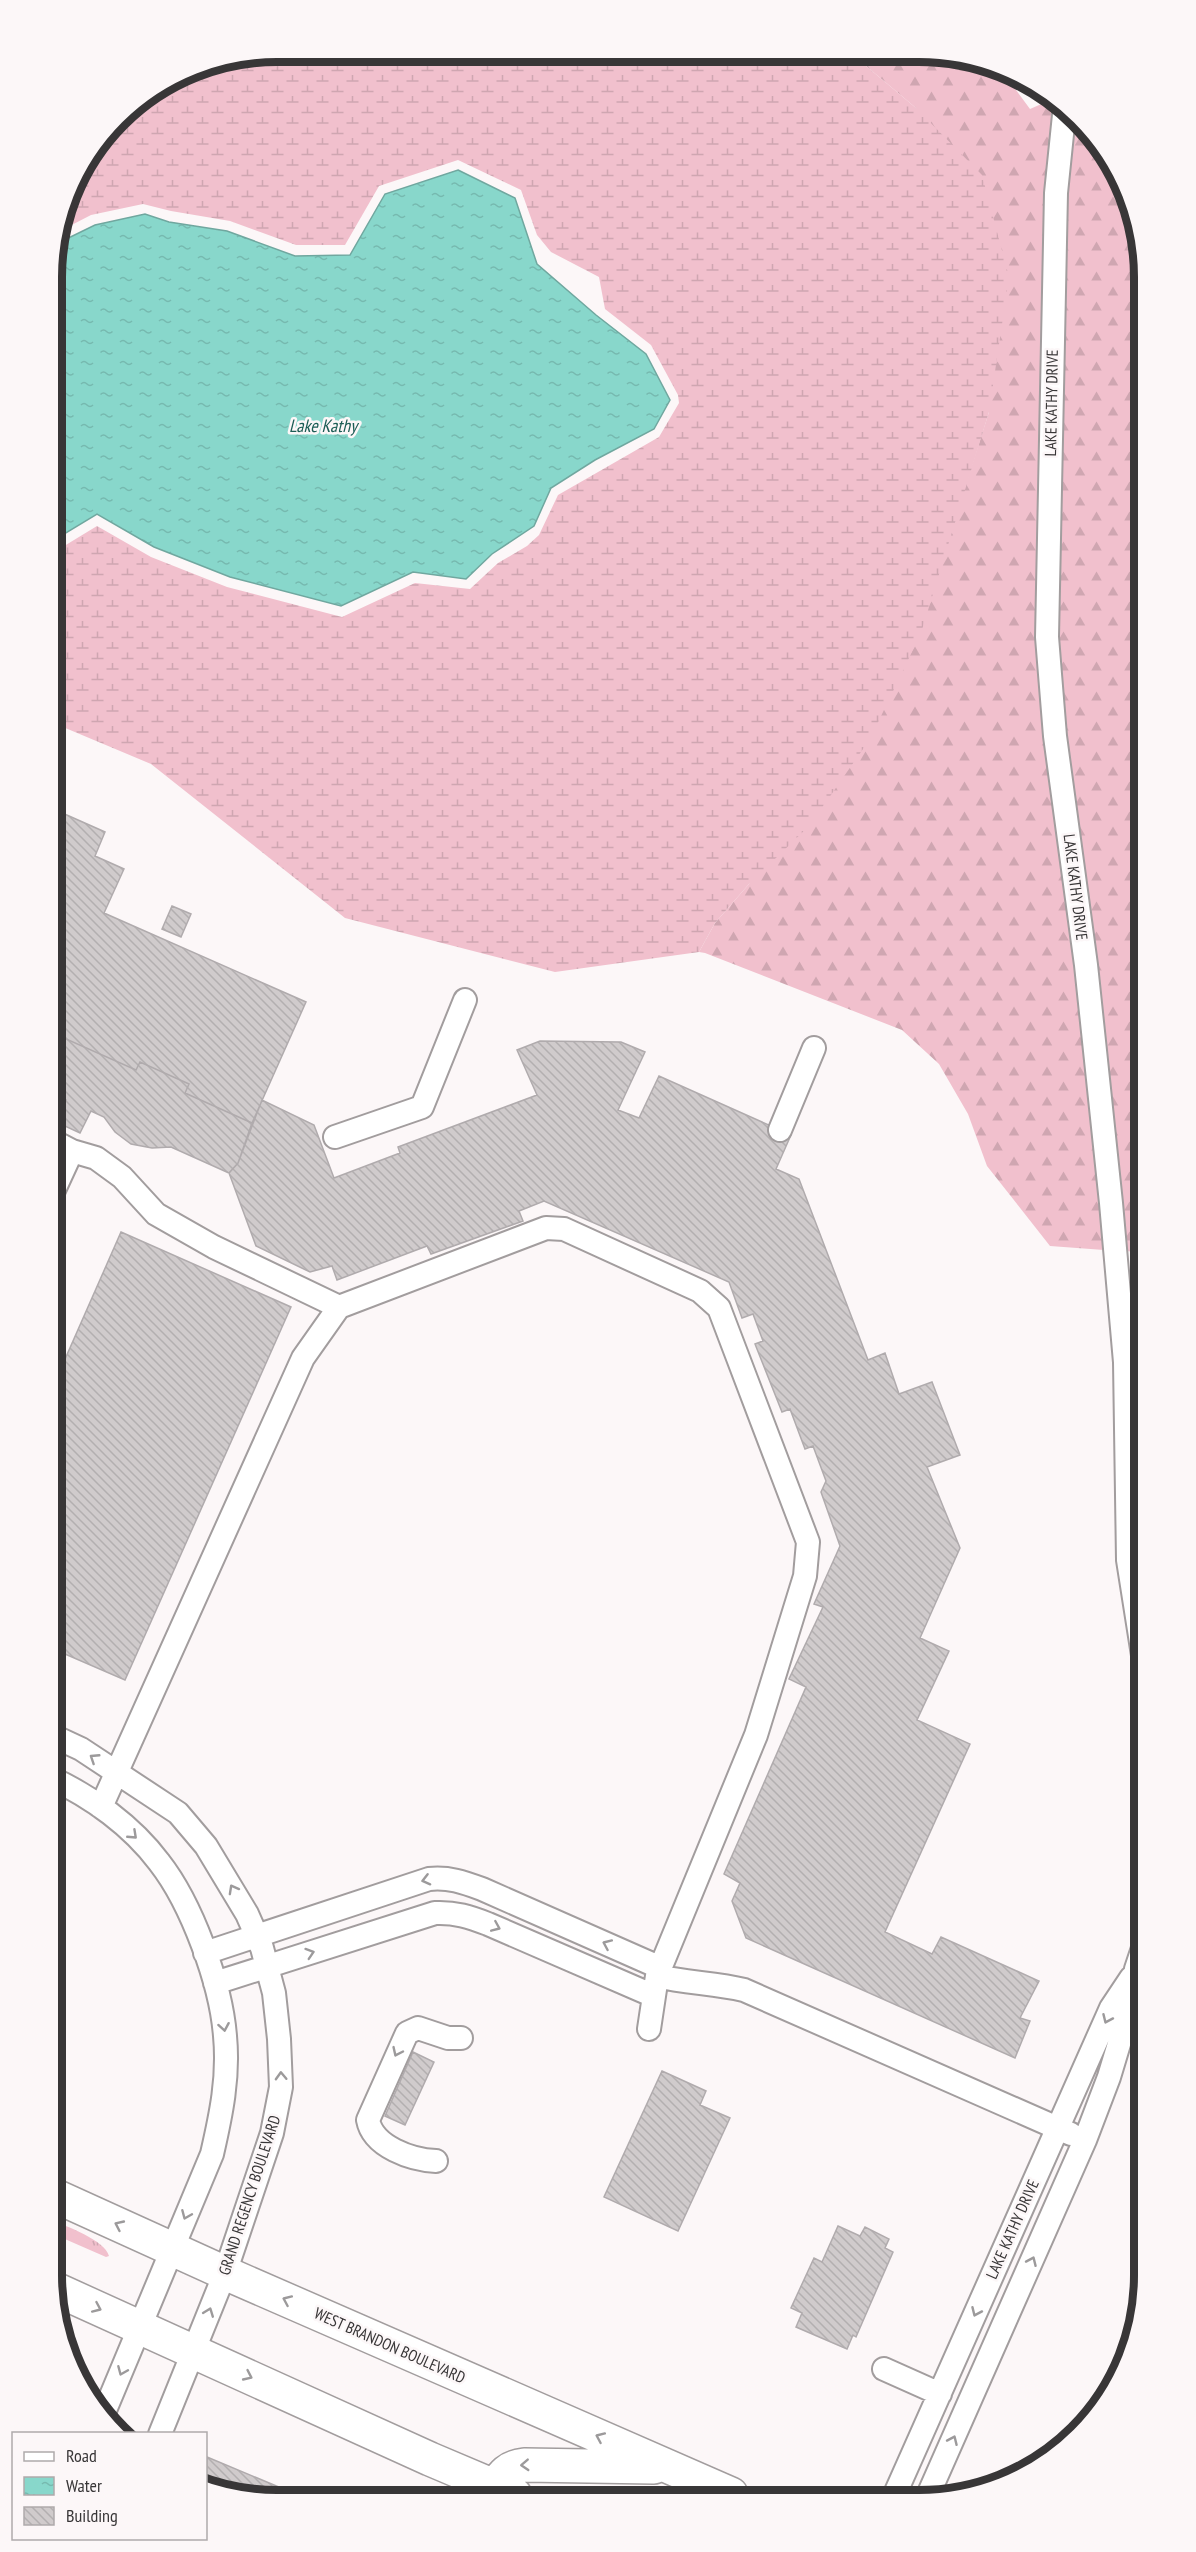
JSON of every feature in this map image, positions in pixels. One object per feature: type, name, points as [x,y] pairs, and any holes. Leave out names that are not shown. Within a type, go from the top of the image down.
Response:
[{"type":"highway","name":"WEST BRANDON BOULEVARD","points":[[62,2199],[722,2490]]},
{"type":"highway","points":[[62,2292],[502,2490]]},
{"type":"highway","points":[[504,2490],[504,2472],[515,2466],[668,2467]]},
{"type":"street","name":"LAKE KATHY DRIVE","points":[[1064,117],[1056,193],[1047,637],[1055,736],[1086,965],[1125,1362],[1128,1560],[1134,1598]]},
{"type":"street","points":[[335,1137],[422,1107],[465,1000]]},
{"type":"street","points":[[780,1130],[814,1048]]},
{"type":"street","points":[[62,1145],[96,1158],[122,1177],[156,1214],[214,1247],[339,1307]]},
{"type":"street","points":[[62,1172],[72,1150]]},
{"type":"street","points":[[101,1807],[303,1358],[339,1307],[546,1228],[564,1229],[700,1291],[719,1308],[807,1539],[809,1552],[805,1576],[756,1735],[657,1980],[649,2029]]},
{"type":"street","name":"GRAND REGENCY BOULEVARD","points":[[62,1740],[81,1749],[178,1813],[206,1846],[247,1914],[274,1993],[281,2087],[272,2133],[225,2272],[160,2432]]},
{"type":"street","points":[[62,1784],[101,1807],[135,1835],[160,1862],[179,1894],[205,1953],[215,1983],[225,2035],[226,2075],[222,2114],[212,2154],[106,2407]]},
{"type":"street","points":[[205,1953],[429,1878],[443,1877],[482,1889],[657,1980]]},
{"type":"street","points":[[215,1983],[435,1913],[461,1913],[657,1980],[727,1985],[744,1990],[1085,2140]]},
{"type":"street","name":"LAKE KATHY DRIVE","points":[[897,2490],[1057,2128],[1112,2008],[1134,1972]]},
{"type":"street","name":"LAKE KATHY DRIVE","points":[[931,2490],[1085,2140],[1109,2077],[1125,2025],[1134,1979]]},
{"type":"street","points":[[436,2161],[420,2160],[380,2141],[369,2128],[368,2120],[407,2033],[418,2028],[448,2038],[461,2038]]},
{"type":"street","points":[[884,2369],[940,2394]]},
{"type":"green space","points":[[262,62],[861,62],[916,108],[982,175],[1009,277],[989,412],[921,633],[870,739],[810,825],[749,884],[715,923],[699,952],[555,972],[345,918],[151,764],[62,727],[62,547],[97,526],[151,557],[227,587],[342,617],[415,583],[470,589],[498,563],[527,546],[539,535],[558,495],[659,437],[679,403],[678,395],[651,345],[605,309],[599,277],[551,252],[537,235],[521,190],[458,160],[379,186],[345,245],[296,245],[230,221],[143,204],[91,215],[68,227],[78,194],[90,169],[124,124],[169,90],[194,78],[221,69]]},
{"type":"green space","points":[[861,62],[934,62],[975,69],[1010,82],[1030,109],[1045,102],[1054,109],[1045,192],[1036,638],[1044,737],[1075,966],[1104,1250],[1050,1246],[987,1166],[968,1114],[939,1064],[902,1030],[699,952],[715,923],[749,884],[959,506],[989,412],[916,108]]},
{"type":"green space","points":[[1073,125],[1106,169],[1118,194],[1127,221],[1134,262],[1134,1252],[1126,1251],[1096,951],[1066,734],[1057,637],[1067,193]]},
{"type":"green space","points":[[62,2225],[100,2244],[109,2256],[106,2257],[62,2238]]},
{"type":"water","name":"Lake Kathy","points":[[458,170],[515,198],[537,264],[646,354],[670,400],[654,429],[595,460],[551,488],[534,526],[492,554],[466,579],[413,572],[341,606],[230,577],[154,547],[97,514],[62,535],[62,262],[65,240],[95,225],[145,214],[169,222],[227,231],[295,256],[350,255],[385,194]]},
{"type":"building","points":[[62,813],[105,832],[95,856],[124,869],[104,913],[306,1002],[252,1123],[185,1093],[189,1084],[140,1062],[136,1070],[64,1038],[63,1042]]},
{"type":"building","points":[[172,906],[191,914],[181,937],[162,929]]},
{"type":"building","points":[[64,1038],[136,1070],[140,1062],[189,1084],[185,1093],[252,1123],[238,1163],[229,1173],[171,1147],[152,1148],[131,1144],[115,1132],[104,1117],[91,1111],[80,1133],[62,1125],[62,1109],[66,1100],[62,1098],[62,1042]]},
{"type":"building","points":[[540,1041],[621,1042],[645,1052],[618,1110],[639,1118],[659,1076],[791,1135],[776,1169],[799,1179],[868,1360],[885,1353],[899,1394],[932,1382],[960,1455],[927,1467],[960,1548],[920,1638],[949,1651],[917,1720],[970,1744],[885,1932],[932,1954],[941,1937],[1039,1981],[1020,2018],[1030,2021],[1015,2058],[746,1938],[732,1901],[740,1883],[724,1874],[806,1687],[789,1679],[823,1607],[814,1604],[840,1546],[821,1492],[826,1481],[813,1446],[805,1449],[790,1409],[782,1412],[755,1344],[763,1341],[753,1314],[742,1318],[729,1282],[544,1201],[519,1211],[523,1221],[431,1254],[427,1246],[337,1280],[332,1266],[310,1272],[256,1246],[229,1173],[238,1163],[262,1100],[314,1125],[334,1178],[400,1153],[398,1147],[537,1095],[517,1050]]},
{"type":"building","points":[[121,1232],[291,1307],[125,1680],[62,1653],[62,1366]]},
{"type":"building","points":[[413,2052],[434,2062],[405,2125],[385,2116]]},
{"type":"building","points":[[662,2071],[706,2091],[700,2105],[730,2118],[678,2231],[604,2197]]},
{"type":"building","points":[[838,2226],[860,2236],[865,2227],[889,2239],[885,2248],[893,2252],[856,2337],[853,2335],[847,2349],[796,2327],[802,2313],[791,2308],[814,2258],[822,2262]]},
{"type":"building","points":[[207,2457],[286,2490],[248,2489],[207,2479]]}]
